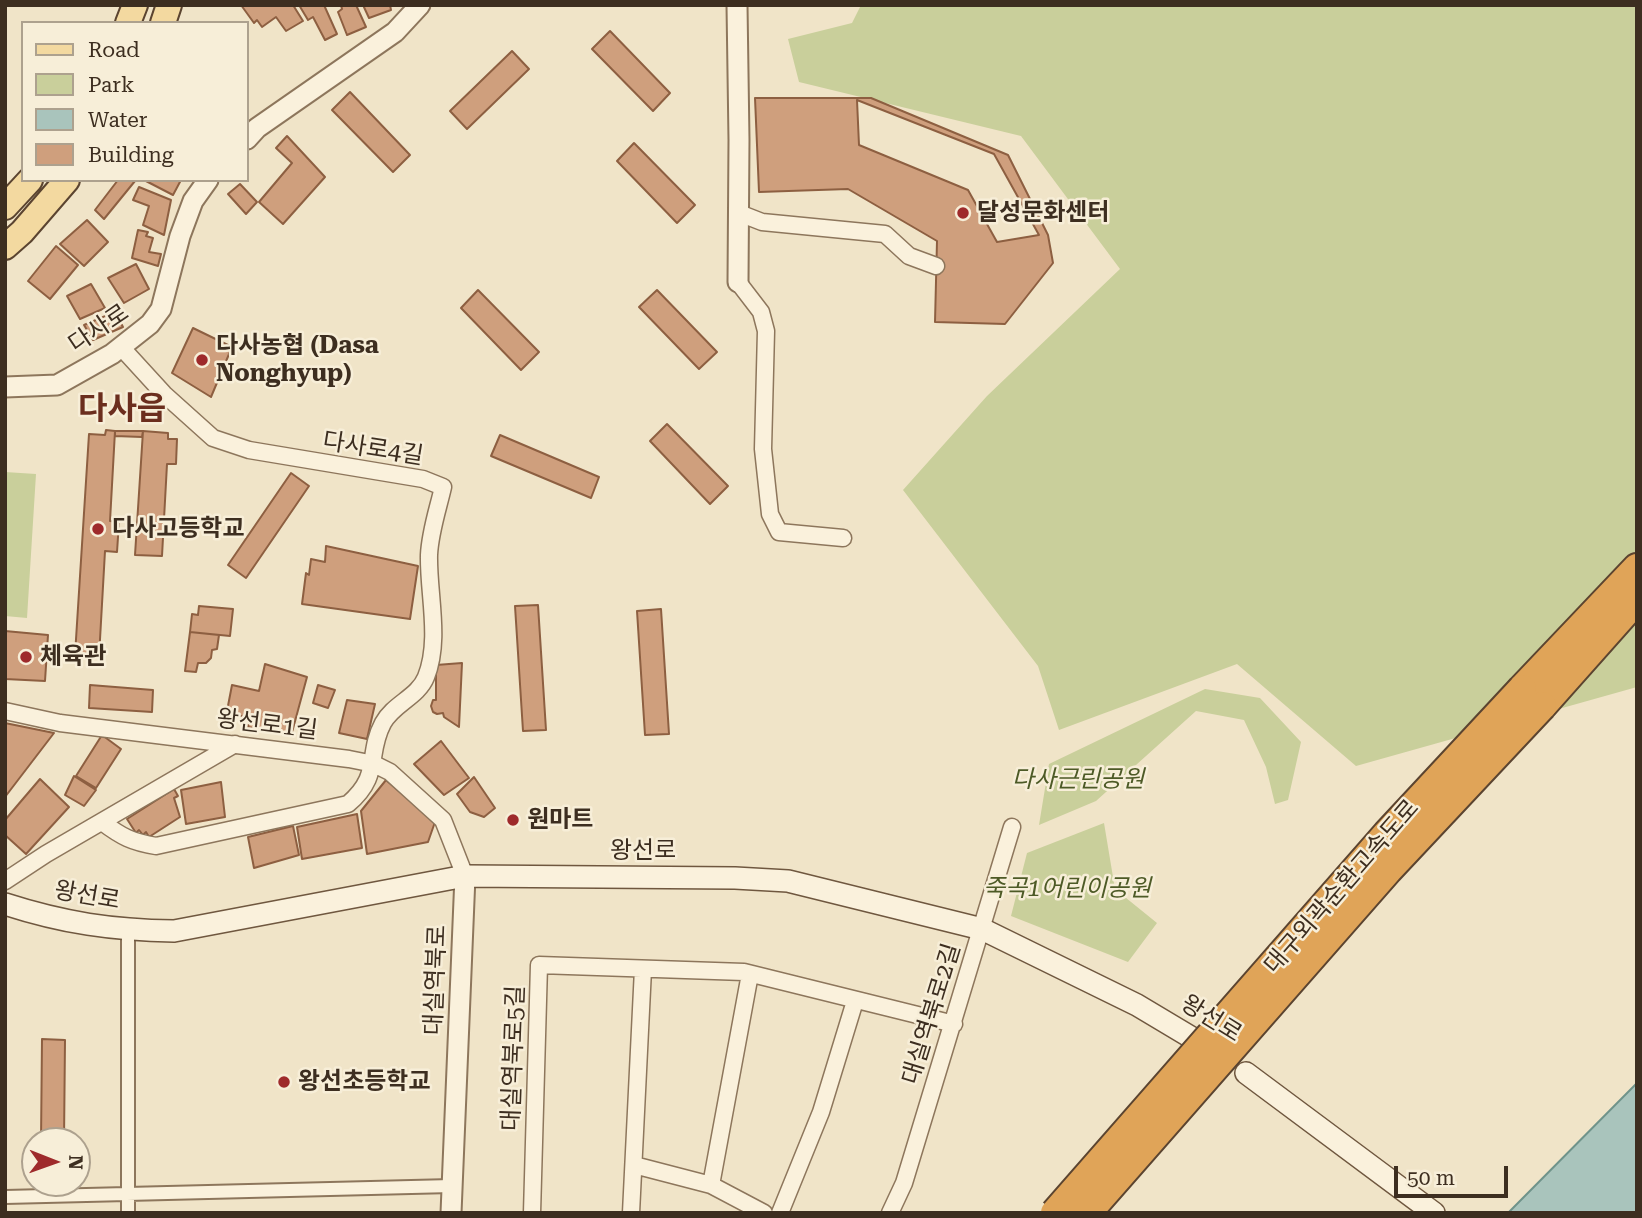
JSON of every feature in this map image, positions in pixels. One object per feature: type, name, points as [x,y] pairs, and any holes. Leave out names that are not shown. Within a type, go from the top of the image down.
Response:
[{"type":"highway","name":"대구외곽순환고속도로","points":[[1087,1213],[1388,870],[1637,568]]},
{"type":"highway","name":"대구외곽순환고속도로","points":[[1055,1213],[1387,834],[1637,599]]},
{"type":"main road","points":[[5,206],[28,182]]},
{"type":"main road","points":[[5,247],[22,232],[64,182]]},
{"type":"main road","name":"왕선로","points":[[5,904],[89,926],[174,931],[466,876],[735,878],[788,881],[982,929],[1138,1005],[1214,1051]]},
{"type":"main road","points":[[1246,1073],[1434,1213]]},
{"type":"street","points":[[248,138],[257,128],[394,32],[420,5]]},
{"type":"street","points":[[737,5],[738,282],[761,312],[766,331],[763,449],[770,514],[779,532],[843,538]]},
{"type":"street","name":"다사로","points":[[5,387],[57,385],[121,347],[149,324],[161,309],[180,236],[193,201],[207,182]]},
{"type":"street","points":[[739,213],[762,222],[885,233],[909,256],[936,266]]},
{"type":"street","name":"다사로4길","points":[[121,347],[164,394],[213,438],[249,450],[423,479],[443,487],[429,555],[433,610],[430,663],[425,680],[383,723],[374,764]]},
{"type":"street","name":"왕선로1길","points":[[5,711],[60,723],[374,764],[390,772],[443,820],[466,876]]},
{"type":"street","points":[[5,881],[235,744]]},
{"type":"street","points":[[102,822],[134,842],[156,846],[175,843],[348,804],[367,783],[374,764]]},
{"type":"street","name":"대실역북로2길","points":[[890,1213],[904,1183],[1012,827]]},
{"type":"street","name":"대실역북로","points":[[451,1213],[466,876]]},
{"type":"street","points":[[128,930],[128,1213]]},
{"type":"street","name":"대실역북로5길","points":[[532,1213],[539,965],[750,974],[954,1024]]},
{"type":"street","points":[[631,1213],[643,969]]},
{"type":"street","points":[[711,1185],[750,974]]},
{"type":"street","points":[[780,1213],[821,1112],[855,1001]]},
{"type":"street","name":"왕선로","points":[[1214,1051],[1246,1073]]},
{"type":"street","points":[[634,1165],[711,1185],[764,1213]]},
{"type":"street","points":[[5,1197],[452,1186]]},
{"type":"green space","points":[[861,5],[1637,5],[1637,687],[1356,766],[1237,664],[1059,730],[1038,666],[903,490],[987,396],[1120,269],[1021,136],[799,82],[788,39],[852,23]]},
{"type":"green space","points":[[5,472],[36,474],[27,618],[5,616]]},
{"type":"green space","name":"다사근린공원","points":[[1205,689],[1260,698],[1301,742],[1288,800],[1275,804],[1266,767],[1244,720],[1196,711],[1096,801],[1039,825],[1049,764]]},
{"type":"green space","name":"죽곡1어린이공원","points":[[1104,823],[1115,889],[1157,923],[1128,962],[1011,916],[1027,853]]},
{"type":"water","points":[[1637,1083],[1637,1213],[1508,1213]]},
{"type":"building","points":[[241,5],[293,5],[303,21],[286,31],[276,17],[262,27],[257,20],[254,23]]},
{"type":"building","points":[[299,5],[324,5],[337,34],[325,40],[313,17],[308,20]]},
{"type":"building","points":[[341,5],[356,5],[366,27],[347,35],[338,12],[342,9]]},
{"type":"building","points":[[363,5],[390,5],[391,10],[369,18]]},
{"type":"building","points":[[610,31],[670,93],[653,111],[592,49]]},
{"type":"building","points":[[512,51],[529,69],[467,129],[450,111]]},
{"type":"building","points":[[350,92],[410,155],[393,172],[332,110]]},
{"type":"building","name":"달성문화센터","points":[[755,98],[871,98],[1008,155],[1048,235],[1053,263],[1005,324],[935,322],[937,241],[848,189],[759,192]]},
{"type":"building","points":[[857,100],[994,154],[1039,235],[997,242],[968,190],[859,145]]},
{"type":"building","points":[[287,136],[325,177],[283,224],[259,202],[292,163],[276,148]]},
{"type":"building","points":[[634,143],[695,205],[677,223],[617,161]]},
{"type":"building","points":[[116,182],[134,182],[104,219],[95,210]]},
{"type":"building","points":[[148,182],[180,182],[173,195]]},
{"type":"building","points":[[240,184],[257,202],[246,214],[228,194]]},
{"type":"building","points":[[139,187],[171,200],[164,235],[143,225],[149,206],[133,200]]},
{"type":"building","points":[[87,220],[108,242],[84,266],[60,244]]},
{"type":"building","points":[[138,230],[148,232],[146,236],[153,238],[149,252],[161,254],[158,266],[132,258]]},
{"type":"building","points":[[56,246],[78,265],[50,299],[28,281]]},
{"type":"building","points":[[136,264],[149,289],[124,303],[108,278]]},
{"type":"building","points":[[91,284],[105,308],[80,319],[67,296]]},
{"type":"building","points":[[478,290],[539,352],[521,370],[461,308]]},
{"type":"building","points":[[657,290],[717,352],[699,369],[639,307]]},
{"type":"building","points":[[115,312],[123,327],[93,340],[84,325]]},
{"type":"building","name":"다사농협 (Dasa Nonghyup)","points":[[193,328],[232,347],[211,397],[172,373]]},
{"type":"building","points":[[667,424],[728,486],[710,504],[650,441]]},
{"type":"building","points":[[106,430],[115,431],[110,521],[119,522],[117,552],[105,551],[99,657],[75,655],[89,434],[105,435]]},
{"type":"building","points":[[115,431],[143,431],[142,437],[115,436]]},
{"type":"building","points":[[143,431],[168,433],[168,439],[177,439],[176,464],[167,464],[162,556],[135,555]]},
{"type":"building","points":[[500,435],[599,477],[591,498],[491,456]]},
{"type":"building","points":[[291,473],[309,486],[246,578],[228,565]]},
{"type":"building","points":[[326,546],[418,566],[410,619],[302,604],[306,573],[309,575],[311,559],[325,562]]},
{"type":"building","points":[[538,605],[546,730],[523,731],[515,606]]},
{"type":"building","points":[[199,606],[233,609],[230,636],[190,632],[192,614],[198,615]]},
{"type":"building","points":[[661,609],[669,734],[645,735],[637,611]]},
{"type":"building","name":"체육관","points":[[5,631],[48,635],[45,681],[5,679]]},
{"type":"building","points":[[190,632],[219,635],[217,649],[212,650],[211,658],[206,663],[198,663],[196,672],[185,671]]},
{"type":"building","points":[[462,663],[459,727],[444,717],[443,713],[433,712],[431,706],[433,700],[436,700],[436,665]]},
{"type":"building","points":[[265,664],[307,677],[291,736],[248,727],[249,719],[227,711],[232,685],[259,691]]},
{"type":"building","points":[[90,685],[153,690],[152,712],[89,708]]},
{"type":"building","points":[[318,685],[335,690],[328,708],[313,703]]},
{"type":"building","points":[[347,700],[375,704],[367,739],[339,733]]},
{"type":"building","points":[[5,723],[54,733],[5,797]]},
{"type":"building","points":[[102,735],[121,749],[96,788],[76,776]]},
{"type":"building","points":[[441,741],[469,778],[444,795],[414,764]]},
{"type":"building","points":[[74,776],[96,790],[84,806],[65,795]]},
{"type":"building","points":[[474,777],[495,808],[484,817],[470,812],[457,794]]},
{"type":"building","points":[[40,779],[69,807],[26,854],[5,835],[5,820]]},
{"type":"building","points":[[386,780],[435,822],[428,842],[367,854],[361,811]]},
{"type":"building","points":[[221,782],[225,817],[186,824],[181,790]]},
{"type":"building","points":[[174,789],[178,796],[174,798],[180,817],[149,837],[146,832],[143,835],[139,830],[136,833],[127,819]]},
{"type":"building","points":[[357,814],[362,848],[302,859],[297,827]]},
{"type":"building","points":[[293,826],[299,855],[254,868],[248,837]]},
{"type":"building","points":[[42,1039],[65,1040],[64,1127],[41,1127]]},
{"type":"place","name":"달성문화센터","points":[[963,213]]},
{"type":"place","name":"다사농협 (Dasa Nonghyup)","points":[[202,360]]},
{"type":"place","name":"다사고등학교","points":[[98,529]]},
{"type":"place","name":"체육관","points":[[26,657]]},
{"type":"place","name":"원마트","points":[[513,820]]},
{"type":"place","name":"왕선초등학교","points":[[284,1082]]},
{"type":"district","name":"다사읍","points":[[122,410]]}]
